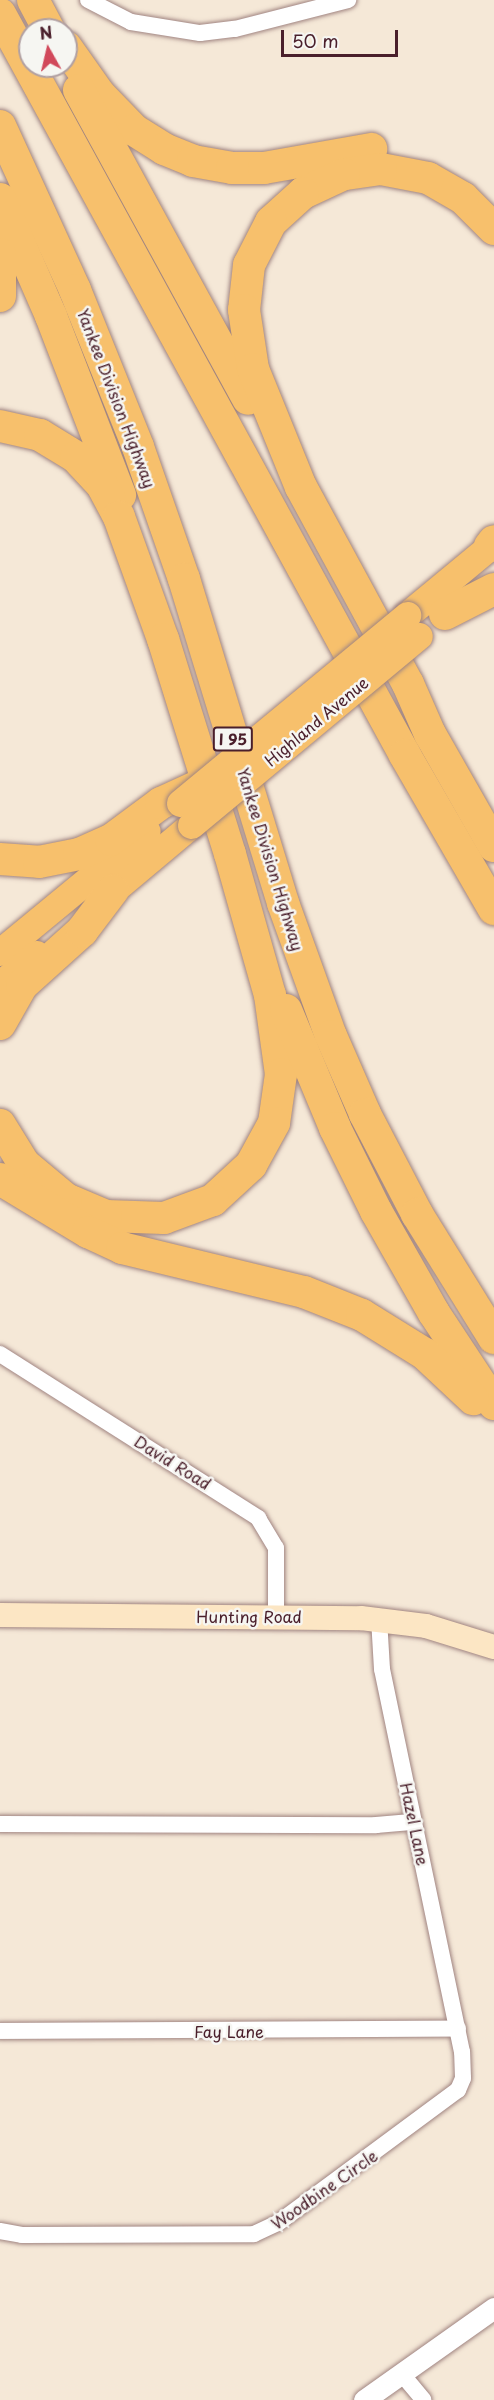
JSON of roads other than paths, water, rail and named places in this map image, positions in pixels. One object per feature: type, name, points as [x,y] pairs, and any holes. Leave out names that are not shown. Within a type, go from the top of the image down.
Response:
[{"type":"highway","points":[[0,14],[405,755],[494,909]]},
{"type":"highway","points":[[78,64],[93,86],[126,123],[156,145],[185,158],[243,169],[364,150],[401,151],[458,172],[494,203]]},
{"type":"highway","points":[[73,78],[273,444],[301,487],[408,684],[494,819]]},
{"type":"highway","name":"Yankee Division Highway","points":[[0,126],[75,290],[138,447],[184,579],[283,903],[334,1045],[417,1214],[494,1338]]},
{"type":"highway","points":[[301,487],[265,404],[246,343],[247,273],[267,229],[284,208],[311,188],[344,174],[381,169],[419,175],[446,187],[494,229]]},
{"type":"highway","points":[[0,199],[108,462],[156,602],[163,639]]},
{"type":"highway","points":[[0,254],[0,296]]},
{"type":"highway","points":[[0,426],[27,430],[59,445],[102,485],[119,517],[163,639],[230,854],[270,995],[281,1074],[274,1123],[244,1174],[213,1200],[176,1215],[141,1220],[106,1216],[76,1205],[40,1180],[17,1156],[0,1125]]},
{"type":"highway","points":[[445,614],[494,589]]},
{"type":"highway","points":[[408,684],[430,734],[494,846]]},
{"type":"highway","points":[[0,859],[39,862],[79,854],[188,802]]},
{"type":"highway","points":[[230,854],[302,1050],[347,1155],[425,1298],[494,1404]]},
{"type":"highway","points":[[0,1023],[22,985],[82,931],[113,890]]},
{"type":"highway","points":[[0,1179],[94,1235],[122,1248],[304,1292],[362,1315],[437,1364],[494,1424]]},
{"type":"main road","name":"Highland Avenue","points":[[0,984],[113,890],[188,802],[413,626],[445,614],[493,551]]},
{"type":"main road","name":"Highland Avenue","points":[[0,952],[413,626],[493,551]]},
{"type":"main road","name":"Hunting Road","points":[[0,1615],[276,1616],[379,1619],[442,1630],[494,1647]]},
{"type":"street","points":[[88,0],[131,22],[200,33],[242,27],[348,0]]},
{"type":"street","name":"David Road","points":[[0,1354],[258,1518],[276,1548],[276,1616]]},
{"type":"street","name":"Hazel Lane","points":[[379,1619],[382,1669],[458,2029]]},
{"type":"street","points":[[0,1824],[376,1825],[414,1822]]},
{"type":"street","name":"Fay Lane","points":[[0,2031],[458,2029]]},
{"type":"street","name":"Woodbine Circle","points":[[0,2231],[22,2235],[236,2237],[262,2231],[453,2095],[464,2071],[458,2029]]},
{"type":"street","points":[[364,2400],[494,2308]]},
{"type":"street","points":[[401,2373],[424,2400]]}]
